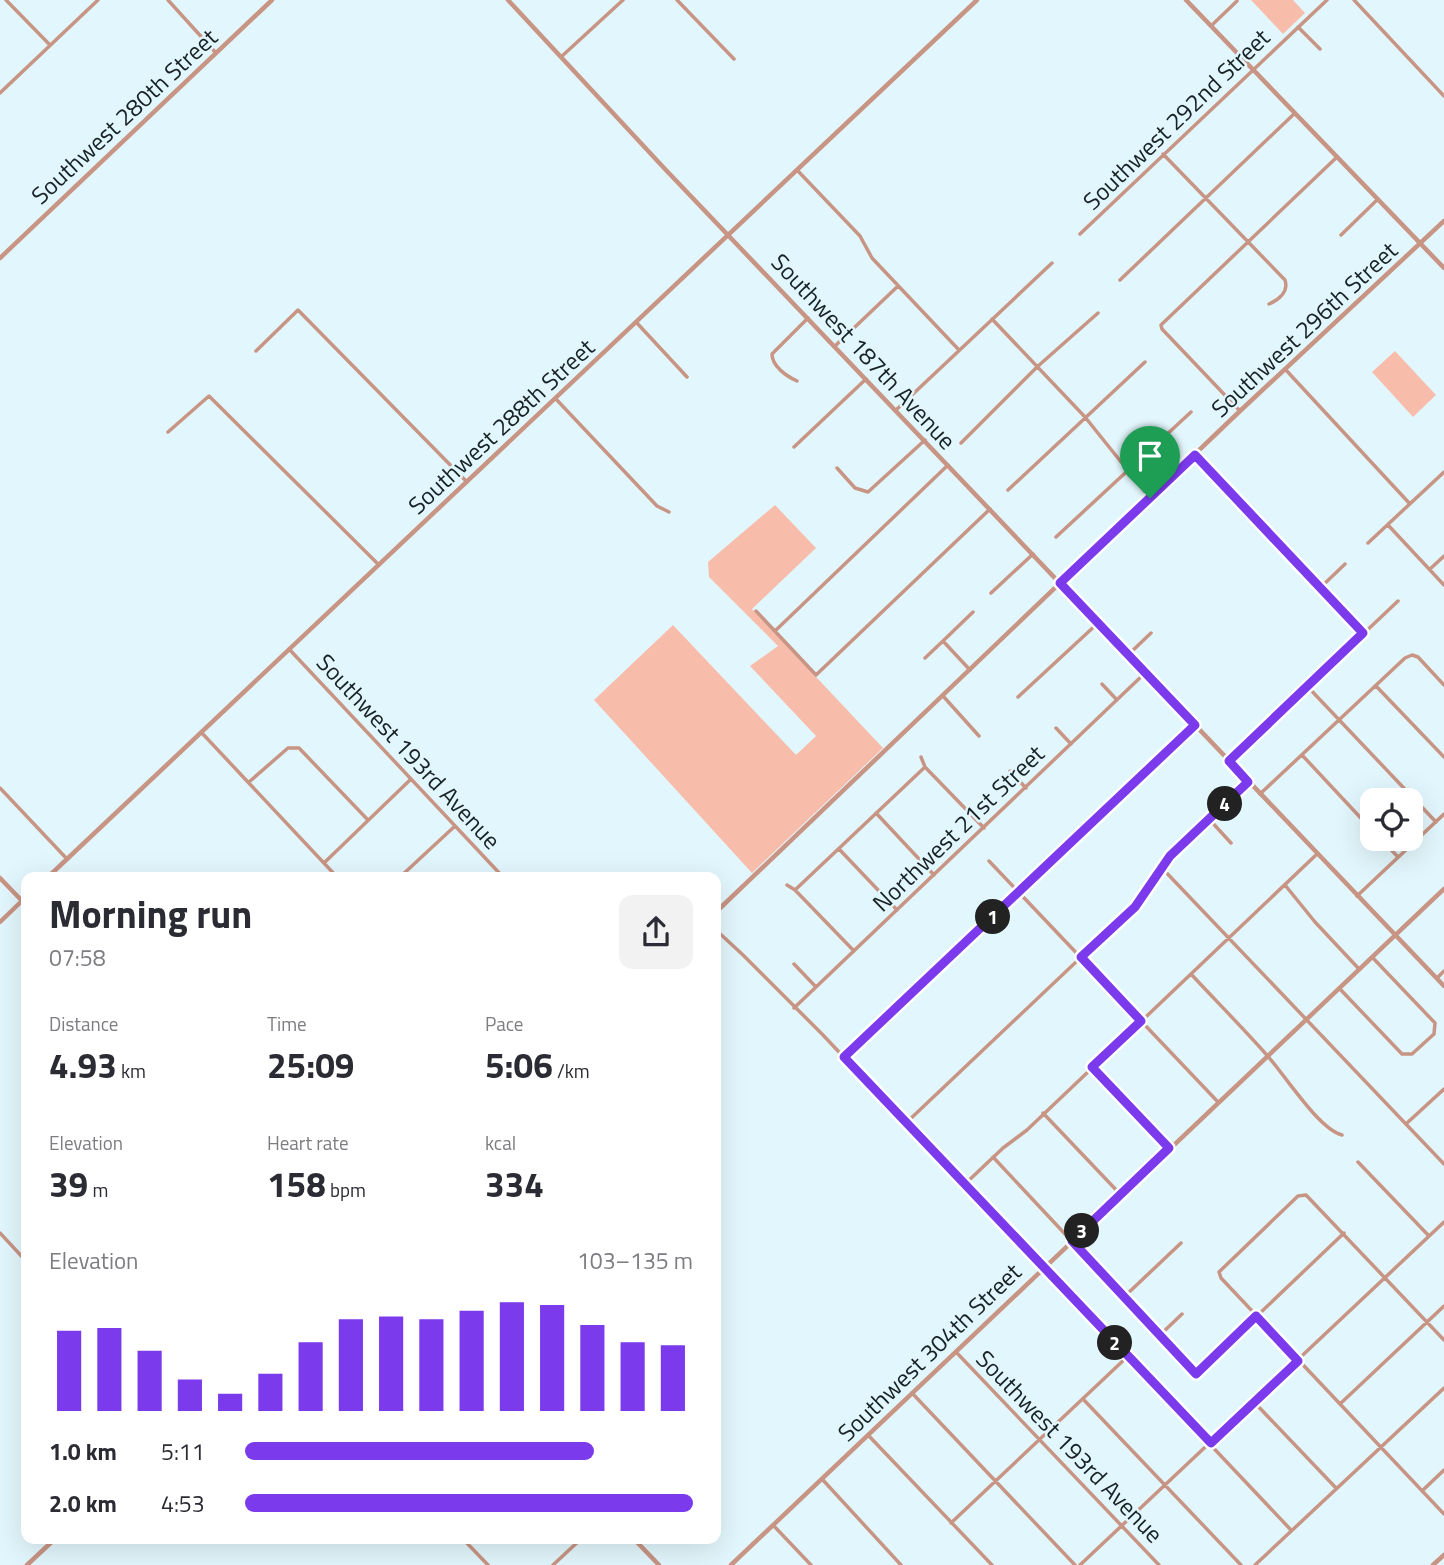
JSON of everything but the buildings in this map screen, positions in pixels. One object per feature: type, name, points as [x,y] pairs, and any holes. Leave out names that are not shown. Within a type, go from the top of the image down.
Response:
[{"type":"street","points":[[6,0],[50,45]]},
{"type":"street","points":[[0,93],[98,0]]},
{"type":"street","points":[[168,0],[216,53]]},
{"type":"street","name":"Southwest 280th Street","points":[[0,258],[272,0]]},
{"type":"street","name":"Southwest 187th Avenue","points":[[508,0],[1444,986]]},
{"type":"street","points":[[561,57],[623,0]]},
{"type":"street","points":[[677,0],[734,59]]},
{"type":"street","name":"Southwest 288th Street","points":[[53,872],[977,0]]},
{"type":"street","points":[[1186,0],[1444,268]]},
{"type":"street","name":"Southwest 292nd Street","points":[[1080,234],[1327,0]]},
{"type":"street","points":[[1354,0],[1444,96]]},
{"type":"street","points":[[1211,26],[1237,1]]},
{"type":"street","points":[[1298,27],[1320,49]]},
{"type":"street","points":[[1120,280],[1295,113]]},
{"type":"street","points":[[1163,154],[1287,285],[1285,292],[1269,304]]},
{"type":"street","points":[[1240,411],[1161,325],[1337,157]]},
{"type":"street","points":[[797,170],[852,227],[872,258],[960,350]]},
{"type":"street","points":[[1341,235],[1378,199]]},
{"type":"street","name":"Southwest 296th Street","points":[[721,907],[1240,411],[1444,221]]},
{"type":"street","points":[[896,410],[1052,263]]},
{"type":"street","points":[[835,346],[898,286]]},
{"type":"street","points":[[256,351],[298,310],[467,482]]},
{"type":"street","points":[[961,443],[1037,367],[1098,313]]},
{"type":"street","points":[[797,381],[787,376],[773,362],[772,354],[808,318]]},
{"type":"street","points":[[992,319],[1085,417],[1150,498]]},
{"type":"street","points":[[636,322],[687,377]]},
{"type":"street","points":[[1008,490],[1145,362]]},
{"type":"street","points":[[1286,369],[1410,504]]},
{"type":"street","points":[[794,447],[866,379]]},
{"type":"street","points":[[168,432],[209,396],[379,565]]},
{"type":"street","points":[[555,398],[657,506],[669,512]]},
{"type":"street","points":[[1056,537],[1191,412]]},
{"type":"street","points":[[837,468],[858,490],[872,490],[925,440]]},
{"type":"street","points":[[1195,455],[1363,633]]},
{"type":"street","points":[[775,631],[948,466]]},
{"type":"street","points":[[1368,543],[1444,472]]},
{"type":"street","points":[[756,611],[816,675],[990,509]]},
{"type":"street","points":[[1388,525],[1444,585]]},
{"type":"street","points":[[991,593],[1033,554]]},
{"type":"street","points":[[1430,570],[1444,556]]},
{"type":"street","points":[[1320,588],[1345,564]]},
{"type":"street","points":[[1229,761],[1398,601]]},
{"type":"street","points":[[925,658],[973,612]]},
{"type":"street","points":[[1018,697],[1098,623]]},
{"type":"street","points":[[1128,655],[1151,633]]},
{"type":"street","points":[[943,641],[970,670]]},
{"type":"street","name":"Southwest 193rd Avenue","points":[[289,649],[498,872]]},
{"type":"street","points":[[1259,794],[1405,658],[1412,655],[1418,657],[1444,685]]},
{"type":"street","name":"Northwest 21st Street","points":[[794,1008],[1145,673]]},
{"type":"street","points":[[1102,684],[1117,700]]},
{"type":"street","points":[[1307,686],[1436,822]]},
{"type":"street","points":[[1376,686],[1444,757]]},
{"type":"street","points":[[943,696],[979,736]]},
{"type":"street","points":[[844,1057],[1195,725]]},
{"type":"street","points":[[1056,728],[1071,744]]},
{"type":"street","points":[[201,732],[332,872]]},
{"type":"street","points":[[249,782],[288,748],[299,748],[368,820]]},
{"type":"street","points":[[1302,755],[1360,817]]},
{"type":"street","points":[[921,757],[925,767],[984,828]]},
{"type":"street","points":[[795,890],[925,767]]},
{"type":"street","points":[[1010,771],[1026,788]]},
{"type":"street","points":[[324,863],[411,779]]},
{"type":"street","points":[[906,1123],[1135,907],[1170,856],[1248,782]]},
{"type":"street","points":[[0,788],[67,859]]},
{"type":"street","points":[[876,813],[934,875]]},
{"type":"street","points":[[1357,896],[1444,814]]},
{"type":"street","points":[[1209,819],[1231,843]]},
{"type":"street","points":[[405,872],[455,826]]},
{"type":"street","points":[[839,849],[897,910]]},
{"type":"street","points":[[1392,851],[1398,857]]},
{"type":"street","points":[[965,1184],[1043,1114],[1317,854]]},
{"type":"street","points":[[989,861],[1218,1102]]},
{"type":"street","points":[[1161,867],[1444,1164]]},
{"type":"street","points":[[0,878],[21,897]]},
{"type":"street","points":[[786,885],[795,890],[854,951]]},
{"type":"street","points":[[1285,886],[1359,969]]},
{"type":"street","name":"Southwest 304th Street","points":[[731,1565],[1444,890]]},
{"type":"street","points":[[0,922],[21,904]]},
{"type":"street","points":[[721,934],[844,1057],[1292,1531]]},
{"type":"street","points":[[1339,988],[1402,1054],[1408,1056],[1434,1034],[1434,1023],[1372,957]]},
{"type":"street","points":[[794,964],[816,987]]},
{"type":"street","points":[[1437,978],[1444,971]]},
{"type":"street","points":[[1191,974],[1267,1055],[1284,1080],[1329,1128],[1342,1135]]},
{"type":"street","points":[[1092,1067],[1169,1148]]},
{"type":"street","points":[[1406,1124],[1444,1089]]},
{"type":"street","points":[[1043,1114],[1121,1195]]},
{"type":"street","points":[[1439,1159],[1444,1154]]},
{"type":"street","points":[[993,1157],[1196,1374],[1344,1233]]},
{"type":"street","points":[[1358,1162],[1429,1236]]},
{"type":"street","points":[[1444,1340],[1304,1194],[1298,1196],[1222,1269],[1219,1276],[1444,1514]]},
{"type":"street","points":[[912,1393],[1077,1565],[1166,1486],[1444,1222]]},
{"type":"street","points":[[0,1233],[21,1256]]},
{"type":"street","points":[[1125,1296],[1181,1243]]},
{"type":"street","points":[[1340,1404],[1444,1306]]},
{"type":"street","points":[[1160,1335],[1182,1314]]},
{"type":"street","name":"Southwest 193rd Avenue","points":[[956,1352],[1159,1565]]},
{"type":"street","points":[[951,1523],[1127,1357]]},
{"type":"street","points":[[1255,1565],[1444,1388]]},
{"type":"street","points":[[1083,1399],[1241,1565]]},
{"type":"street","points":[[1255,1402],[1336,1488]]},
{"type":"street","points":[[868,1435],[992,1565]]},
{"type":"street","points":[[1422,1491],[1444,1471]]},
{"type":"street","points":[[821,1479],[901,1565]]},
{"type":"street","points":[[773,1525],[811,1565]]},
{"type":"street","points":[[27,1565],[50,1544]]},
{"type":"street","points":[[469,1544],[488,1565]]},
{"type":"street","points":[[553,1565],[576,1544]]},
{"type":"street","points":[[639,1544],[659,1565]]},
{"type":"street","points":[[1433,1565],[1444,1555]]},
{"type":"shaded area","points":[[1251,0],[1293,0],[1305,13],[1283,34]]},
{"type":"shaded area","points":[[1395,351],[1436,395],[1413,417],[1372,372]]},
{"type":"shaded area","points":[[775,505],[816,548],[752,609],[883,748],[752,873],[594,700],[673,625],[796,755],[816,736],[750,666],[778,646],[709,577],[708,562]]},
{"type":"route","points":[[1195,455],[1363,633],[1229,761],[1248,782],[1170,856],[1135,907],[1081,957],[1141,1021],[1092,1067],[1169,1148],[1072,1241],[1196,1374],[1256,1316],[1298,1361],[1211,1443],[844,1057],[1195,725],[1060,583],[1150,498],[1195,455]]}]
